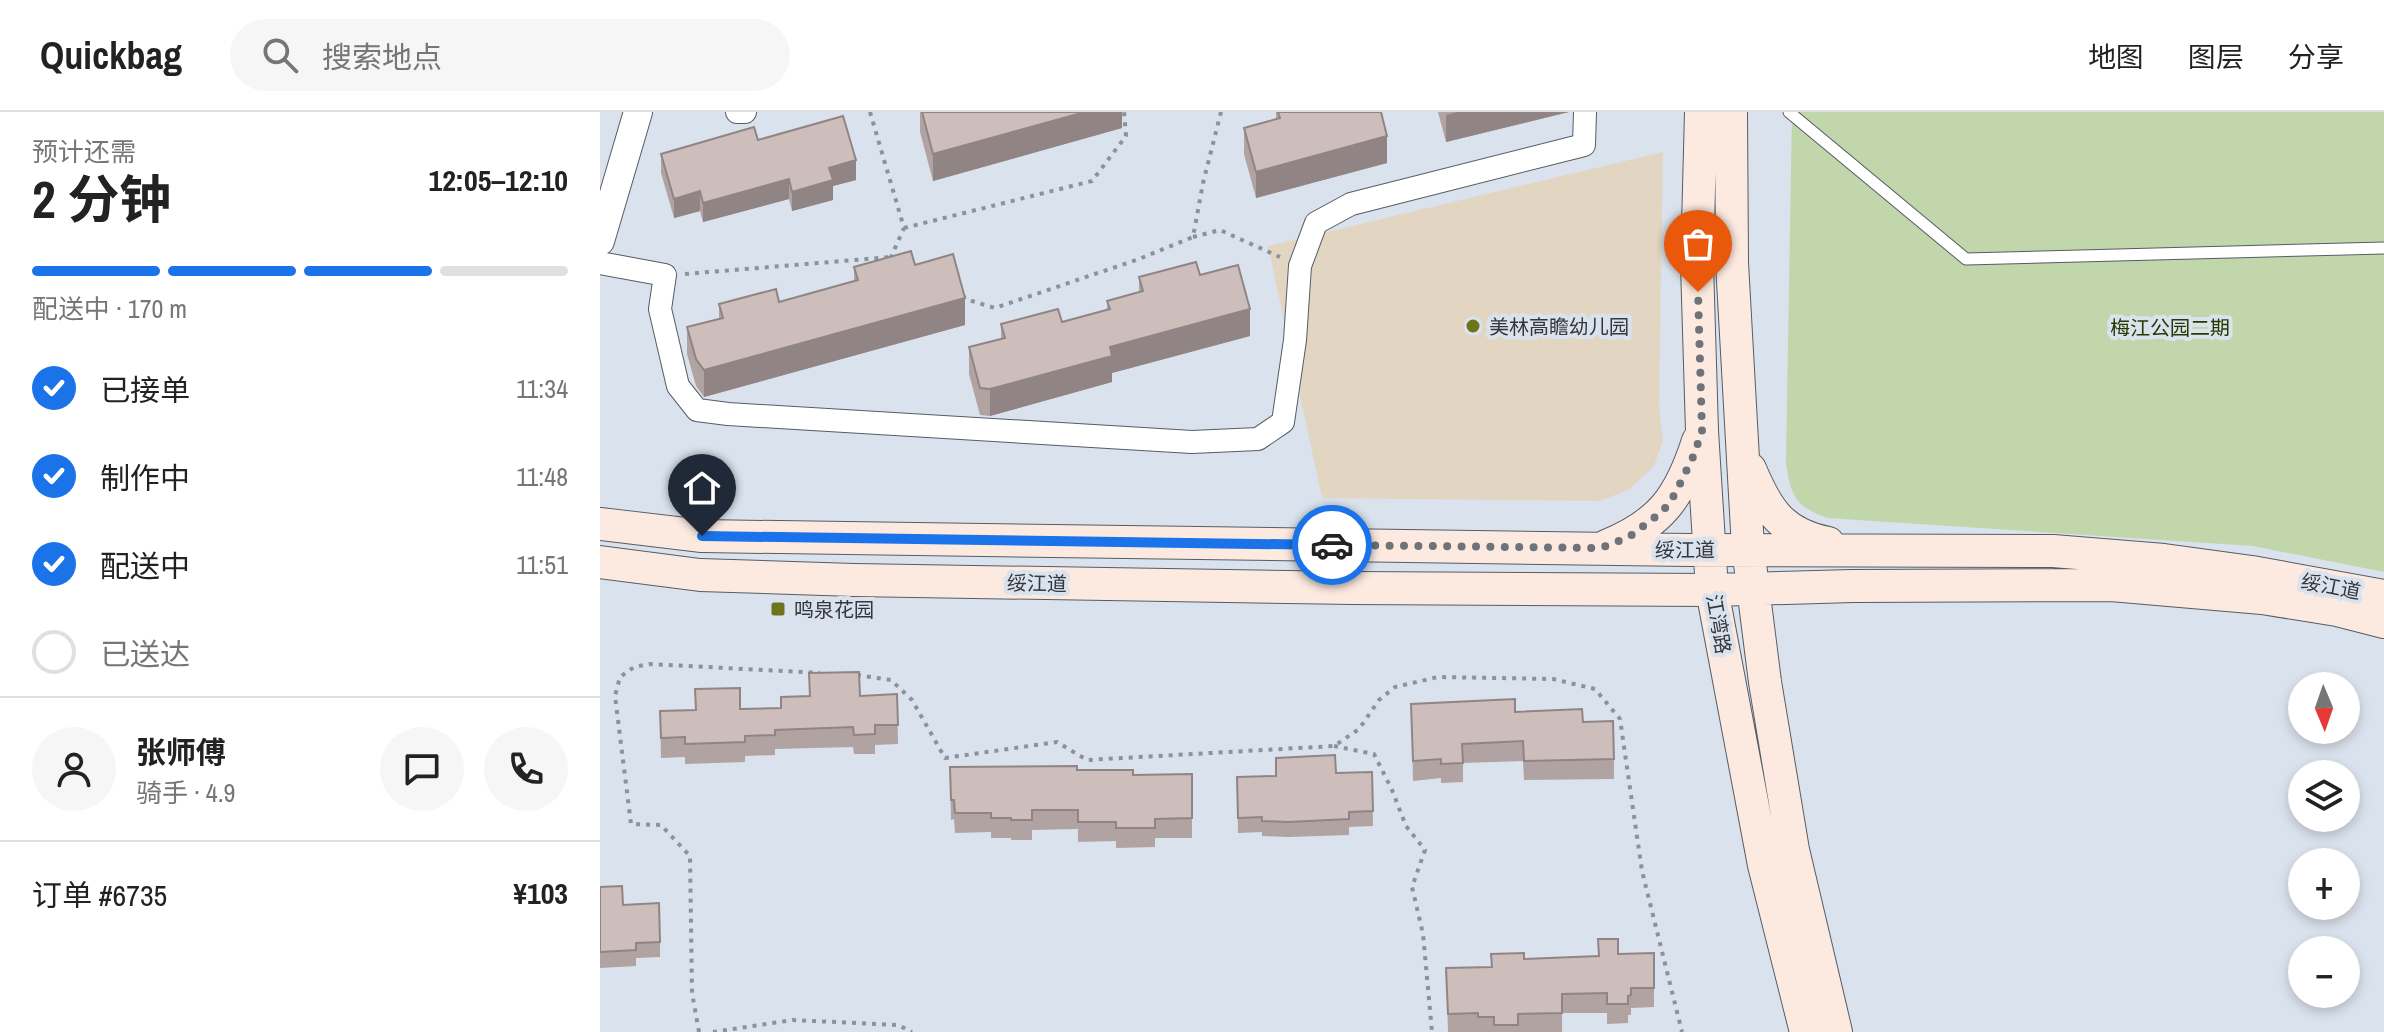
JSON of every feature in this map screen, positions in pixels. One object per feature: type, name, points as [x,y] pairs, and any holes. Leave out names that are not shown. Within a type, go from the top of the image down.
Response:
[{"type":"main road","name":"江湾路","points":[[1701,112],[1697,264],[1703,543],[1764,865],[1806,1032]]},
{"type":"main road","name":"江湾路","points":[[1731,112],[1732,263],[1753,587],[1765,682],[1793,850],[1836,1032]]},
{"type":"main road","points":[[1702,431],[1716,482],[1752,544],[1810,574],[1853,586]]},
{"type":"main road","points":[[1601,548],[1629,537],[1663,511],[1686,474],[1702,431]]},
{"type":"main road","points":[[1603,589],[1638,578],[1703,543],[1730,481],[1741,431]]},
{"type":"main road","points":[[1741,431],[1749,467],[1762,499],[1772,512],[1790,529],[1815,541],[1852,549]]},
{"type":"main road","name":"绥江道","points":[[600,524],[702,536],[1601,548],[1703,543],[1852,549],[2053,551],[2164,560],[2295,579],[2384,596]]},
{"type":"main road","name":"绥江道","points":[[600,562],[700,575],[797,579],[1353,588],[1712,590],[2033,584],[2125,586],[2262,598],[2337,610],[2384,622]]},
{"type":"street","points":[[600,241],[638,112]]},
{"type":"street","points":[[737,112],[745,112]]},
{"type":"street","points":[[600,263],[665,275],[660,309],[678,386],[697,410],[1192,442],[1258,439],[1283,422],[1295,340],[1300,266],[1316,223],[1351,204],[1584,145],[1585,112]]},
{"type":"lane","points":[[1789,112],[1966,259],[2384,248]]},
{"type":"path","points":[[870,112],[904,228],[891,257]]},
{"type":"path","points":[[904,228],[1092,181],[1126,136],[1124,112]]},
{"type":"path","points":[[1193,237],[1221,112]]},
{"type":"path","points":[[958,294],[995,308],[1220,230],[1300,266]]},
{"type":"path","points":[[665,275],[891,257],[905,264]]},
{"type":"path","points":[[699,1032],[692,993],[690,856],[661,825],[631,824],[615,696],[620,677],[634,667],[650,664],[833,674]]},
{"type":"path","points":[[848,674],[891,680],[912,700],[945,758],[1057,742],[1087,760],[1334,746],[1374,754],[1406,826],[1425,850],[1412,887],[1423,934],[1432,1032]]},
{"type":"path","points":[[1334,746],[1359,729],[1379,700],[1395,687],[1438,677],[1553,679],[1595,689],[1620,719],[1642,871],[1682,1032]]},
{"type":"path","points":[[713,1032],[793,1020],[898,1025],[912,1032]]},
{"type":"shaded area","name":"美林高瞻幼儿园","points":[[1663,152],[1659,406],[1663,440],[1654,466],[1630,489],[1600,501],[1322,498],[1268,246]]},
{"type":"green space","name":"梅江公园二期","points":[[1792,112],[2384,112],[2384,572],[2253,546],[1827,518],[1801,504],[1790,484],[1786,463]]},
{"type":"building","points":[[922,112],[1085,112],[933,154]]},
{"type":"building","points":[[1278,112],[1381,112],[1387,136],[1256,172],[1244,128],[1280,118]]},
{"type":"building","points":[[843,116],[856,160],[829,168],[833,180],[792,192],[789,179],[703,203],[700,191],[674,199],[661,154],[754,127],[758,140]]},
{"type":"building","points":[[911,251],[915,265],[953,254],[965,298],[704,370],[696,359],[687,327],[723,318],[719,304],[776,289],[779,302],[858,280],[854,267]]},
{"type":"building","points":[[1196,262],[1200,275],[1238,265],[1250,309],[1110,347],[1112,356],[990,389],[980,388],[969,347],[1005,338],[1001,324],[1058,309],[1062,322],[1110,309],[1107,301],[1143,291],[1139,277]]},
{"type":"building","points":[[859,672],[860,696],[897,694],[898,725],[875,725],[875,734],[854,735],[853,727],[775,730],[775,735],[745,736],[745,742],[685,744],[685,737],[661,738],[660,711],[696,710],[695,689],[740,688],[740,709],[781,708],[781,697],[810,696],[809,673]]},
{"type":"building","points":[[1515,699],[1515,712],[1582,709],[1583,722],[1613,721],[1614,759],[1524,761],[1523,741],[1462,744],[1463,763],[1441,764],[1441,759],[1413,761],[1411,704]]},
{"type":"building","points":[[1335,755],[1336,773],[1372,772],[1373,811],[1349,812],[1349,819],[1288,822],[1262,821],[1262,817],[1238,818],[1237,777],[1276,776],[1276,758]]},
{"type":"building","points":[[1077,766],[1077,770],[1133,770],[1133,775],[1192,774],[1192,818],[1155,819],[1155,828],[1116,828],[1116,822],[1078,822],[1078,810],[1032,810],[1032,820],[991,818],[991,813],[955,813],[954,800],[951,800],[950,767]]},
{"type":"building","points":[[622,886],[623,905],[659,903],[660,942],[636,943],[636,950],[600,952],[600,887]]},
{"type":"building","points":[[1598,939],[1618,939],[1618,954],[1654,953],[1654,988],[1631,988],[1628,1004],[1607,1004],[1607,993],[1562,994],[1562,1013],[1518,1014],[1518,1025],[1494,1025],[1494,1017],[1478,1017],[1478,1013],[1448,1014],[1446,968],[1492,967],[1491,954],[1524,953],[1524,959],[1599,956]]},
{"type":"way so far","points":[[1332,545],[1601,548],[1629,537],[1650,523],[1675,494],[1702,431],[1698,292]]},
{"type":"place","name":"美林高瞻幼儿园","points":[[1473,326]]},
{"type":"place","name":"鸣泉花园","points":[[778,609]]},
{"type":"route","points":[[702,536],[1332,545]]}]
